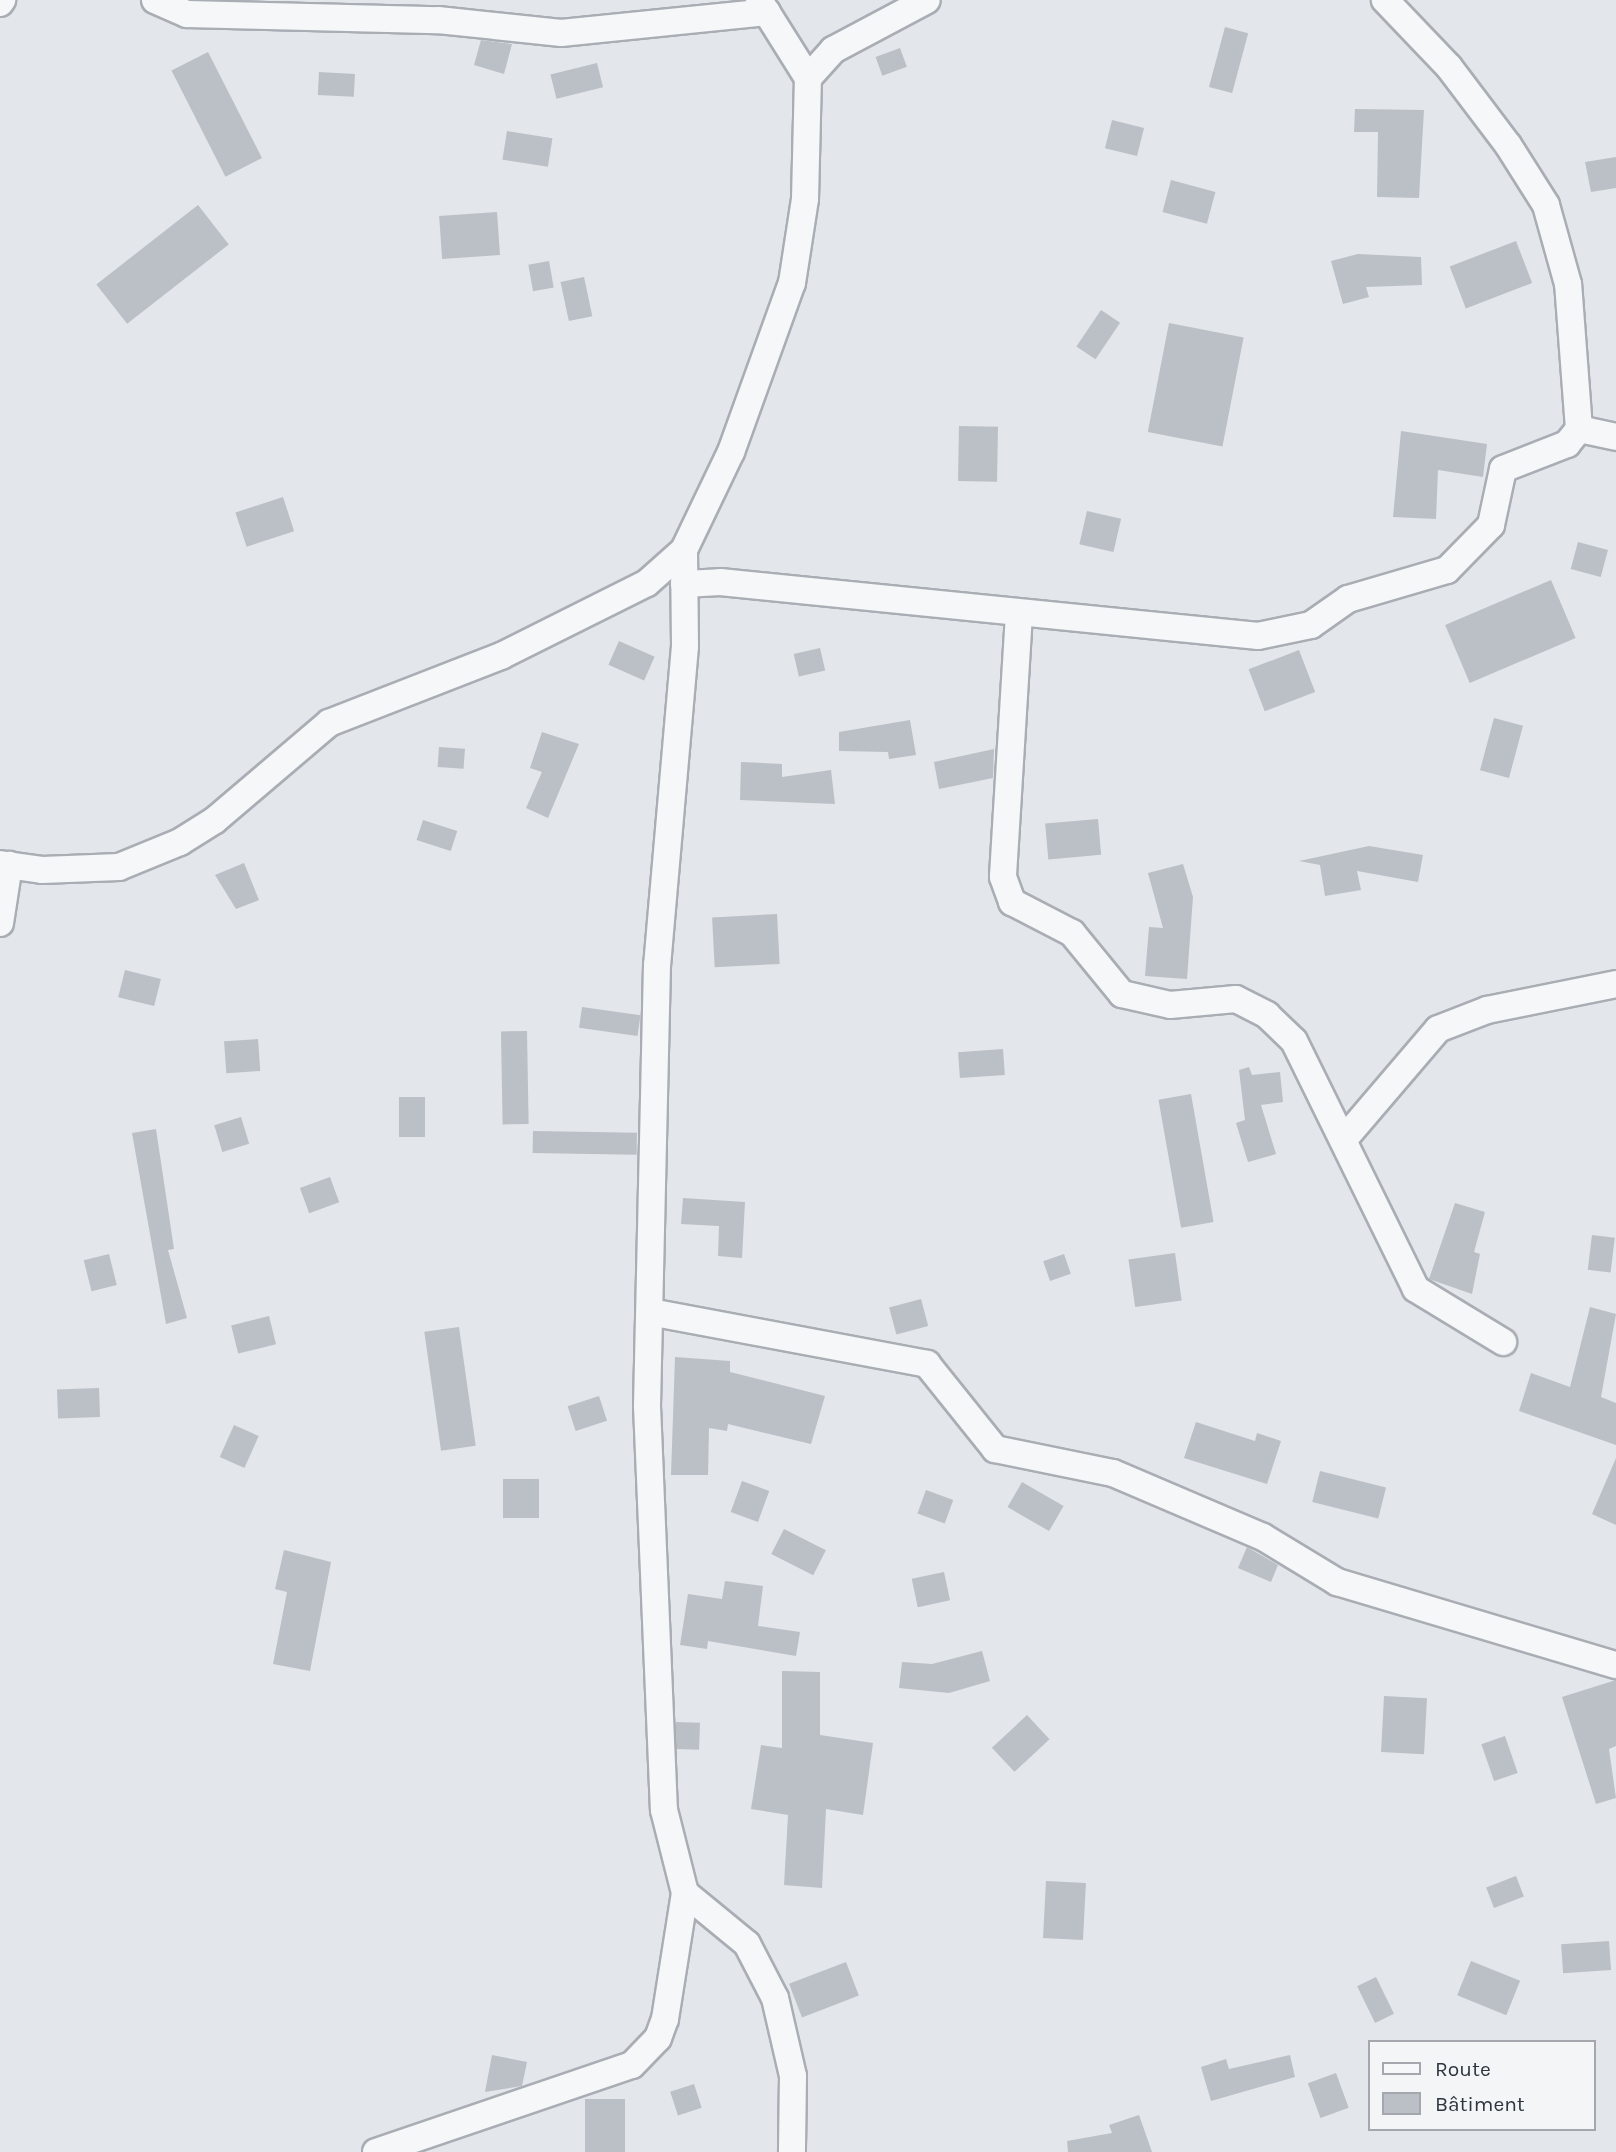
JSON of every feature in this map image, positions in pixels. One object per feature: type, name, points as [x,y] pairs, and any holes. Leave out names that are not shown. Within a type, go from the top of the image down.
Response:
[{"type":"street","points":[[0,923],[5,864],[42,870],[119,867],[180,842],[215,820],[329,723],[501,656],[647,583],[684,550],[731,452],[792,283],[805,199],[808,78],[763,6],[561,33],[438,20],[187,14],[155,0]]},
{"type":"street","points":[[808,78],[851,39],[927,0]]},
{"type":"street","points":[[684,584],[720,582],[1258,636],[1311,625],[1348,600],[1447,570],[1491,525],[1503,469],[1567,444],[1579,429],[1568,284],[1546,205],[1449,67],[1385,0]]},
{"type":"street","points":[[1579,429],[1616,437]]},
{"type":"street","points":[[684,550],[685,646],[657,965],[650,1312],[651,1576],[664,1810],[676,1875],[685,1893],[747,1944],[762,1967],[793,2076],[792,2152]]},
{"type":"street","points":[[1019,614],[1003,877],[1012,902],[1072,933],[1122,995],[1170,1005],[1236,999],[1267,1015],[1294,1041],[1345,1138],[1416,1289],[1503,1342]]},
{"type":"street","points":[[1345,1138],[1438,1028],[1488,1010],[1616,984]]},
{"type":"street","points":[[650,1312],[927,1364],[945,1378],[995,1449],[1113,1474],[1263,1537],[1337,1582],[1616,1665]]},
{"type":"street","points":[[376,2152],[632,2065],[658,2038],[665,2019],[685,1893]]},
{"type":"building","points":[[1225,27],[1248,33],[1232,93],[1209,87]]},
{"type":"building","points":[[481,40],[512,44],[504,74],[474,65]]},
{"type":"building","points":[[900,48],[907,67],[882,76],[876,57]]},
{"type":"building","points":[[208,52],[262,158],[225,177],[171,71]]},
{"type":"building","points":[[597,63],[603,87],[556,99],[550,75]]},
{"type":"building","points":[[319,72],[355,74],[354,97],[318,95]]},
{"type":"building","points":[[1355,109],[1424,110],[1419,198],[1377,197],[1378,132],[1354,132]]},
{"type":"building","points":[[1112,120],[1144,128],[1137,156],[1105,148]]},
{"type":"building","points":[[507,131],[552,138],[548,167],[502,160]]},
{"type":"building","points":[[1616,157],[1616,188],[1591,192],[1585,162]]},
{"type":"building","points":[[1171,180],[1215,192],[1207,224],[1162,212]]},
{"type":"building","points":[[198,205],[229,244],[127,324],[96,284]]},
{"type":"building","points":[[497,212],[500,255],[442,259],[439,216]]},
{"type":"building","points":[[1516,241],[1532,283],[1466,308],[1450,266]]},
{"type":"building","points":[[1358,254],[1421,257],[1422,285],[1366,287],[1369,297],[1343,304],[1331,261]]},
{"type":"building","points":[[549,261],[554,288],[533,291],[528,265]]},
{"type":"building","points":[[584,277],[592,316],[569,321],[561,282]]},
{"type":"building","points":[[1101,310],[1120,323],[1095,359],[1076,346]]},
{"type":"building","points":[[1169,323],[1244,338],[1222,446],[1148,432]]},
{"type":"building","points":[[959,426],[998,427],[997,482],[958,481]]},
{"type":"building","points":[[1401,431],[1487,444],[1483,477],[1438,470],[1436,519],[1393,517]]},
{"type":"building","points":[[283,497],[294,531],[247,547],[235,512]]},
{"type":"building","points":[[1087,511],[1121,519],[1113,552],[1079,544]]},
{"type":"building","points":[[1578,542],[1608,550],[1601,577],[1571,569]]},
{"type":"building","points":[[1551,580],[1576,638],[1470,683],[1445,625]]},
{"type":"building","points":[[619,641],[655,657],[644,681],[608,665]]},
{"type":"building","points":[[820,648],[825,670],[799,676],[794,654]]},
{"type":"building","points":[[1299,650],[1315,692],[1265,711],[1249,669]]},
{"type":"building","points":[[1494,718],[1523,726],[1509,778],[1480,770]]},
{"type":"building","points":[[910,720],[916,755],[889,759],[888,752],[839,751],[839,732]]},
{"type":"building","points":[[542,732],[579,744],[548,818],[526,808],[542,772],[530,768]]},
{"type":"building","points":[[439,747],[465,749],[464,769],[438,767]]},
{"type":"building","points":[[994,749],[993,778],[939,789],[934,762]]},
{"type":"building","points":[[741,762],[782,764],[782,777],[831,770],[835,804],[740,800]]},
{"type":"building","points":[[1098,819],[1101,855],[1048,859],[1045,824]]},
{"type":"building","points":[[423,820],[457,831],[451,851],[417,840]]},
{"type":"building","points":[[1369,846],[1423,855],[1418,882],[1357,871],[1361,890],[1325,896],[1320,865],[1299,861]]},
{"type":"building","points":[[244,863],[259,900],[236,909],[215,875]]},
{"type":"building","points":[[1183,864],[1193,897],[1187,979],[1145,976],[1149,927],[1163,928],[1148,873]]},
{"type":"building","points":[[777,914],[780,964],[715,967],[712,917]]},
{"type":"building","points":[[125,970],[161,979],[154,1006],[118,997]]},
{"type":"building","points":[[582,1007],[640,1015],[638,1036],[579,1028]]},
{"type":"building","points":[[501,1031],[527,1031],[529,1124],[503,1124]]},
{"type":"building","points":[[258,1039],[260,1071],[226,1073],[224,1041]]},
{"type":"building","points":[[1003,1049],[1005,1075],[960,1078],[958,1052]]},
{"type":"building","points":[[1249,1067],[1252,1075],[1280,1072],[1283,1102],[1261,1105],[1276,1154],[1248,1162],[1236,1123],[1245,1120],[1239,1070]]},
{"type":"building","points":[[1191,1094],[1214,1222],[1181,1228],[1159,1100]]},
{"type":"building","points":[[399,1097],[425,1097],[425,1137],[399,1137]]},
{"type":"building","points":[[241,1117],[249,1144],[222,1152],[214,1125]]},
{"type":"building","points":[[156,1129],[174,1249],[168,1250],[187,1318],[166,1324],[132,1133]]},
{"type":"building","points":[[533,1131],[637,1133],[637,1155],[533,1153]]},
{"type":"building","points":[[330,1177],[339,1202],[309,1213],[300,1188]]},
{"type":"building","points":[[683,1198],[745,1202],[742,1258],[718,1256],[719,1226],[681,1224]]},
{"type":"building","points":[[1455,1203],[1485,1212],[1474,1252],[1480,1254],[1472,1294],[1429,1279]]},
{"type":"building","points":[[1592,1235],[1615,1238],[1611,1273],[1588,1270]]},
{"type":"building","points":[[1175,1253],[1182,1301],[1135,1307],[1128,1260]]},
{"type":"building","points":[[109,1254],[117,1285],[92,1291],[84,1260]]},
{"type":"building","points":[[1064,1254],[1071,1274],[1050,1281],[1043,1261]]},
{"type":"building","points":[[921,1299],[928,1326],[896,1335],[889,1308]]},
{"type":"building","points":[[1590,1307],[1616,1314],[1601,1397],[1616,1403],[1616,1445],[1519,1411],[1531,1373],[1570,1387]]},
{"type":"building","points":[[269,1316],[276,1344],[238,1354],[231,1325]]},
{"type":"building","points":[[459,1327],[476,1446],[441,1451],[424,1332]]},
{"type":"building","points":[[675,1357],[730,1361],[730,1372],[825,1396],[811,1444],[728,1424],[727,1431],[709,1428],[708,1475],[671,1475]]},
{"type":"building","points":[[99,1388],[100,1417],[58,1418],[57,1389]]},
{"type":"building","points":[[599,1396],[607,1421],[576,1431],[568,1406]]},
{"type":"building","points":[[1196,1422],[1255,1441],[1257,1433],[1281,1441],[1267,1484],[1184,1458]]},
{"type":"building","points":[[234,1425],[259,1436],[244,1468],[220,1457]]},
{"type":"building","points":[[1616,1458],[1616,1525],[1592,1514]]},
{"type":"building","points":[[1320,1471],[1386,1487],[1378,1519],[1312,1502]]},
{"type":"building","points":[[503,1479],[539,1479],[539,1518],[503,1518]]},
{"type":"building","points":[[742,1481],[769,1491],[758,1522],[731,1512]]},
{"type":"building","points":[[1022,1482],[1064,1506],[1049,1531],[1008,1507]]},
{"type":"building","points":[[926,1490],[953,1500],[945,1523],[917,1513]]},
{"type":"building","points":[[784,1529],[826,1550],[813,1575],[771,1554]]},
{"type":"building","points":[[1247,1547],[1278,1565],[1271,1582],[1238,1568]]},
{"type":"building","points":[[284,1550],[331,1562],[310,1671],[273,1664],[287,1592],[275,1589]]},
{"type":"building","points":[[944,1572],[950,1600],[918,1607],[912,1579]]},
{"type":"building","points":[[725,1581],[763,1586],[758,1626],[800,1632],[796,1656],[708,1641],[707,1649],[680,1645],[688,1594],[722,1599]]},
{"type":"building","points":[[982,1651],[990,1681],[949,1693],[899,1688],[902,1662],[932,1664]]},
{"type":"building","points":[[782,1671],[820,1672],[820,1735],[873,1743],[863,1815],[826,1809],[822,1888],[784,1885],[788,1815],[751,1809],[761,1745],[782,1748]]},
{"type":"building","points":[[1616,1680],[1616,1746],[1609,1749],[1616,1798],[1596,1804],[1562,1697]]},
{"type":"building","points":[[1384,1696],[1427,1698],[1424,1754],[1381,1752]]},
{"type":"building","points":[[1027,1715],[1050,1739],[1014,1772],[992,1748]]},
{"type":"building","points":[[676,1722],[700,1723],[699,1750],[675,1749]]},
{"type":"building","points":[[1505,1736],[1518,1773],[1494,1781],[1481,1744]]},
{"type":"building","points":[[1516,1876],[1524,1897],[1494,1908],[1486,1887]]},
{"type":"building","points":[[1046,1881],[1086,1883],[1083,1940],[1043,1938]]},
{"type":"building","points":[[1609,1941],[1611,1970],[1563,1973],[1561,1944]]},
{"type":"building","points":[[1471,1961],[1520,1981],[1506,2015],[1457,1995]]},
{"type":"building","points":[[846,1962],[859,1996],[802,2017],[789,1984]]},
{"type":"building","points":[[1376,1977],[1394,2014],[1375,2023],[1357,1986]]},
{"type":"building","points":[[492,2055],[527,2062],[522,2086],[485,2092]]},
{"type":"building","points":[[1290,2055],[1295,2077],[1211,2101],[1201,2067],[1226,2059],[1229,2069]]},
{"type":"building","points":[[1336,2073],[1349,2108],[1320,2118],[1308,2083]]},
{"type":"building","points":[[694,2084],[702,2108],[678,2116],[670,2092]]},
{"type":"building","points":[[585,2099],[625,2099],[625,2152],[585,2152]]},
{"type":"building","points":[[1139,2115],[1152,2152],[1068,2152],[1067,2141],[1112,2133],[1109,2125]]}]
